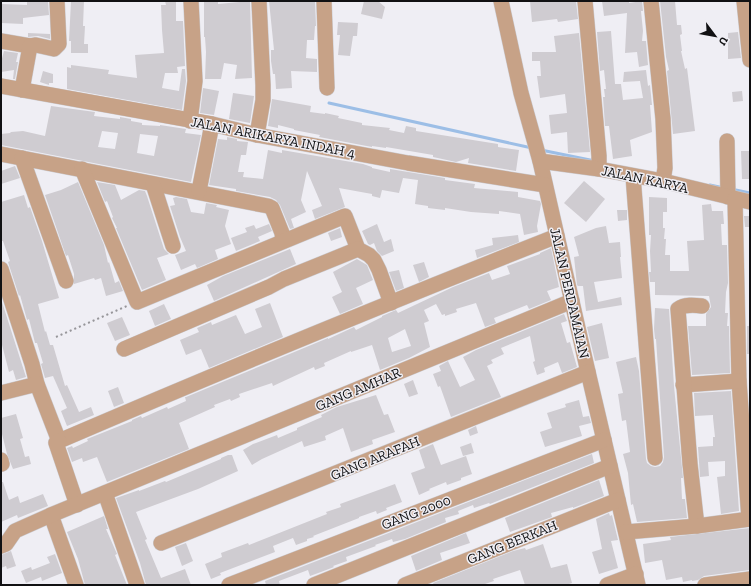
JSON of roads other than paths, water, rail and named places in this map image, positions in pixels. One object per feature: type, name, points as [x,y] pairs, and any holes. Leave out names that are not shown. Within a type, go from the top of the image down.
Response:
[{"type":"street","points":[[1,41],[30,46],[36,45],[54,49],[59,44],[57,1]]},
{"type":"street","points":[[190,121],[196,81],[191,1]]},
{"type":"street","points":[[257,135],[263,100],[259,1]]},
{"type":"street","points":[[324,1],[327,88]]},
{"type":"street","name":"JALAN PERDAMAIAN","points":[[501,1],[513,58],[541,158],[545,185],[637,580]]},
{"type":"street","points":[[585,1],[599,163]]},
{"type":"street","points":[[650,1],[663,119],[664,175]]},
{"type":"street","points":[[744,1],[750,60]]},
{"type":"street","points":[[22,90],[30,46]]},
{"type":"street","name":"JALAN ARIKARYA INDAH 4","points":[[1,86],[212,124],[257,135],[545,185]]},
{"type":"street","points":[[199,192],[212,124]]},
{"type":"street","points":[[626,532],[697,526],[749,519],[739,381],[727,141]]},
{"type":"street","points":[[1,154],[270,207],[282,233],[283,241]]},
{"type":"street","points":[[22,158],[66,281]]},
{"type":"street","name":"JALAN KARYA","points":[[541,158],[599,163],[633,176],[664,175],[731,198],[750,202]]},
{"type":"street","points":[[82,169],[137,302],[344,216],[358,249],[369,255],[374,260],[391,303]]},
{"type":"street","points":[[633,176],[655,458]]},
{"type":"street","points":[[153,184],[173,246]]},
{"type":"street","points":[[77,505],[56,443],[59,441],[206,378],[558,236]]},
{"type":"street","points":[[124,349],[269,288],[284,279],[358,249]]},
{"type":"street","points":[[1,269],[32,364],[37,384],[59,441]]},
{"type":"street","name":"GANG AMHAR","points":[[1,546],[6,544],[15,531],[51,515],[572,301]]},
{"type":"street","points":[[697,526],[690,464],[678,309],[684,306],[702,306]]},
{"type":"street","name":"GANG ARAFAH","points":[[161,543],[588,372]]},
{"type":"street","points":[[683,384],[739,381]]},
{"type":"street","points":[[1,394],[37,384]]},
{"type":"street","name":"GANG 2000","points":[[229,585],[604,440]]},
{"type":"street","points":[[314,585],[610,466]]},
{"type":"street","points":[[105,493],[137,585]]},
{"type":"street","name":"GANG BERKAH","points":[[405,585],[618,500]]},
{"type":"street","points":[[51,515],[73,584]]},
{"type":"street","points":[[705,585],[750,579]]},
{"type":"street","points":[[607,585],[637,580]]},
{"type":"waterway","points":[[329,103],[532,148]]},
{"type":"waterway","points":[[541,150],[595,161]]},
{"type":"waterway","points":[[710,185],[724,188]]},
{"type":"waterway","points":[[731,189],[750,193]]}]
